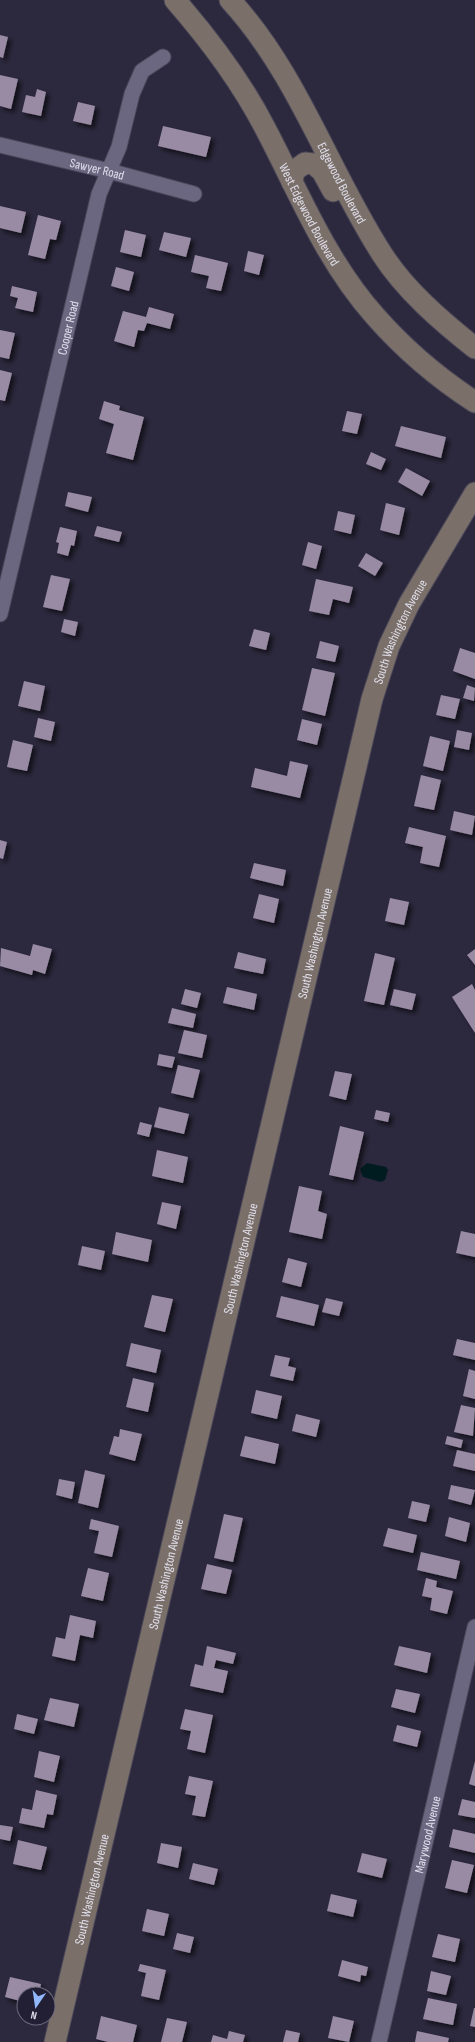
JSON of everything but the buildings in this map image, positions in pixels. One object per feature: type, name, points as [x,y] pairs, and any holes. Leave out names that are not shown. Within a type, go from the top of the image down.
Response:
[{"type":"street","name":"West Edgewood Boulevard","points":[[175,0],[205,35],[264,125],[320,236],[342,272],[374,315],[407,350],[455,389],[475,402]]},
{"type":"street","name":"Edgewood Boulevard","points":[[230,0],[272,53],[292,86],[347,192],[382,254],[408,285],[445,324],[475,348]]},
{"type":"street","name":"Cooper Road","points":[[0,614],[99,194],[119,147],[132,94],[142,70],[163,57]]},
{"type":"street","name":"Sawyer Road","points":[[0,145],[109,171],[194,194]]},
{"type":"street","points":[[292,182],[294,171],[305,163],[314,164],[322,171],[360,241],[382,254]]},
{"type":"street","name":"South Washington Avenue","points":[[55,2042],[372,699],[389,646],[409,604],[475,493]]},
{"type":"street","name":"Marywood Avenue","points":[[379,2042],[475,1627]]},
{"type":"shaded area","points":[[367,1163],[386,1167],[388,1170],[385,1180],[381,1182],[363,1177],[360,1169]]}]
